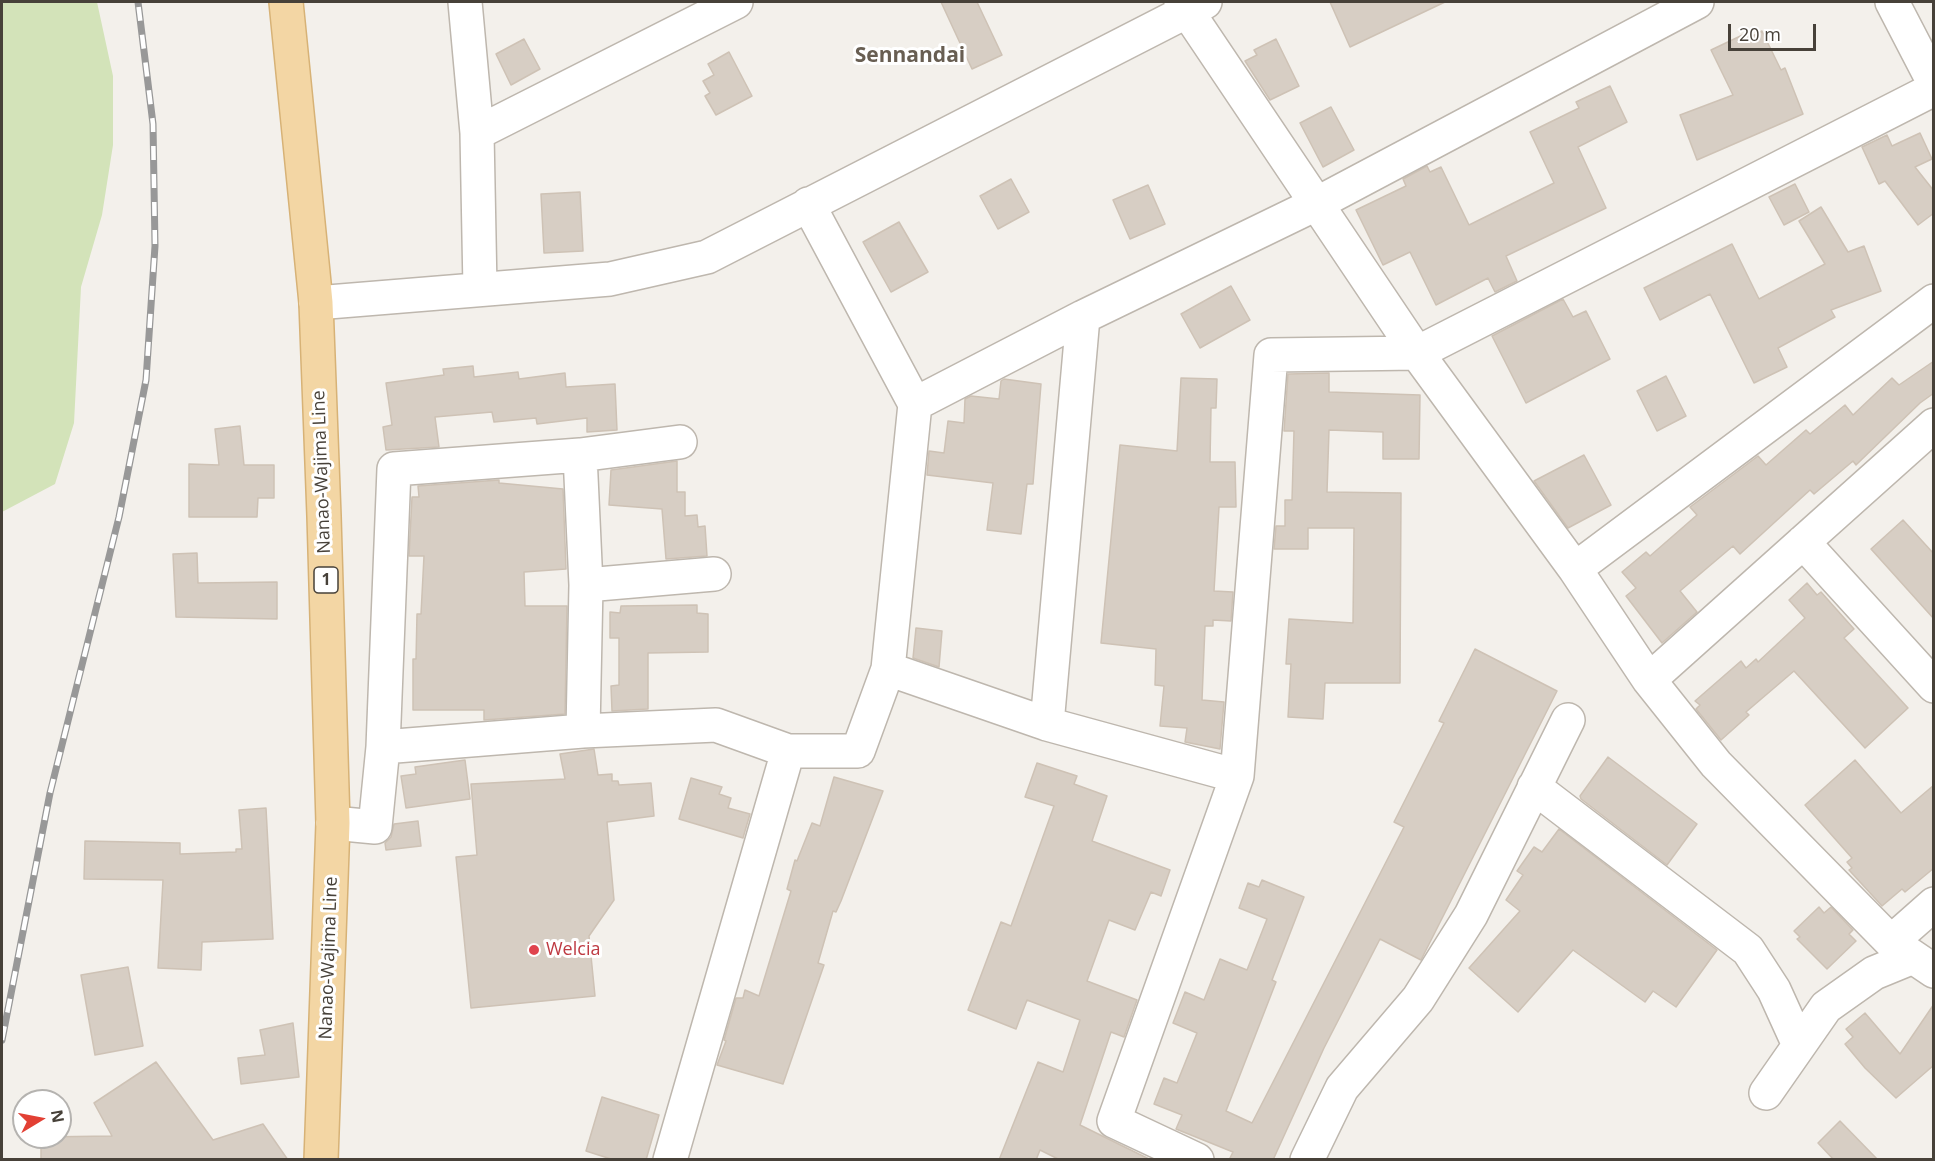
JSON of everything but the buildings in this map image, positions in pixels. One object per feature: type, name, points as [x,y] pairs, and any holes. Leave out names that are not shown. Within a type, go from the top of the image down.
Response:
[{"type":"main road","name":"Nanao-Wajima Line","points":[[286,2],[316,303],[333,823],[321,1160]]},
{"type":"street","points":[[465,2],[477,133],[480,289]]},
{"type":"street","points":[[477,133],[736,2]]},
{"type":"street","points":[[915,404],[1083,317],[1318,203],[1697,2]]},
{"type":"street","points":[[1892,2],[1934,83]]},
{"type":"street","points":[[316,303],[610,279],[707,257],[1190,5],[1417,352],[1575,569],[1649,680],[1716,764],[1912,957]]},
{"type":"street","points":[[1197,1160],[1114,1121],[1237,776],[1271,355],[1417,352],[1934,89]]},
{"type":"street","points":[[383,747],[583,731],[716,725],[788,751],[858,751],[888,669],[915,404],[808,204]]},
{"type":"street","points":[[1575,569],[1934,301]]},
{"type":"street","points":[[1047,724],[1083,317]]},
{"type":"street","points":[[1649,680],[1934,425]]},
{"type":"street","points":[[333,823],[375,828],[383,747],[394,470],[580,455],[680,442]]},
{"type":"street","points":[[580,455],[586,585],[583,731]]},
{"type":"street","points":[[1803,542],[1934,686]]},
{"type":"street","points":[[586,585],[714,574]]},
{"type":"street","points":[[888,669],[1047,724],[1237,776]]},
{"type":"street","points":[[1307,1160],[1342,1088],[1418,999],[1471,915],[1568,720]]},
{"type":"street","points":[[670,1160],[788,751]]},
{"type":"street","points":[[1534,787],[1748,950],[1774,990],[1799,1045]]},
{"type":"street","points":[[1766,1093],[1826,1007],[1874,973],[1912,957],[1934,903]]},
{"type":"green space","points":[[2,2],[97,2],[113,76],[113,145],[102,215],[81,287],[74,423],[55,484],[2,512]]},
{"type":"railway","points":[[2,1040],[50,793],[119,517],[146,380],[155,246],[153,124],[138,2]]},
{"type":"place","name":"Welcia","points":[[534,950]]},
{"type":"district","name":"Sennandai","points":[[910,56]]}]
